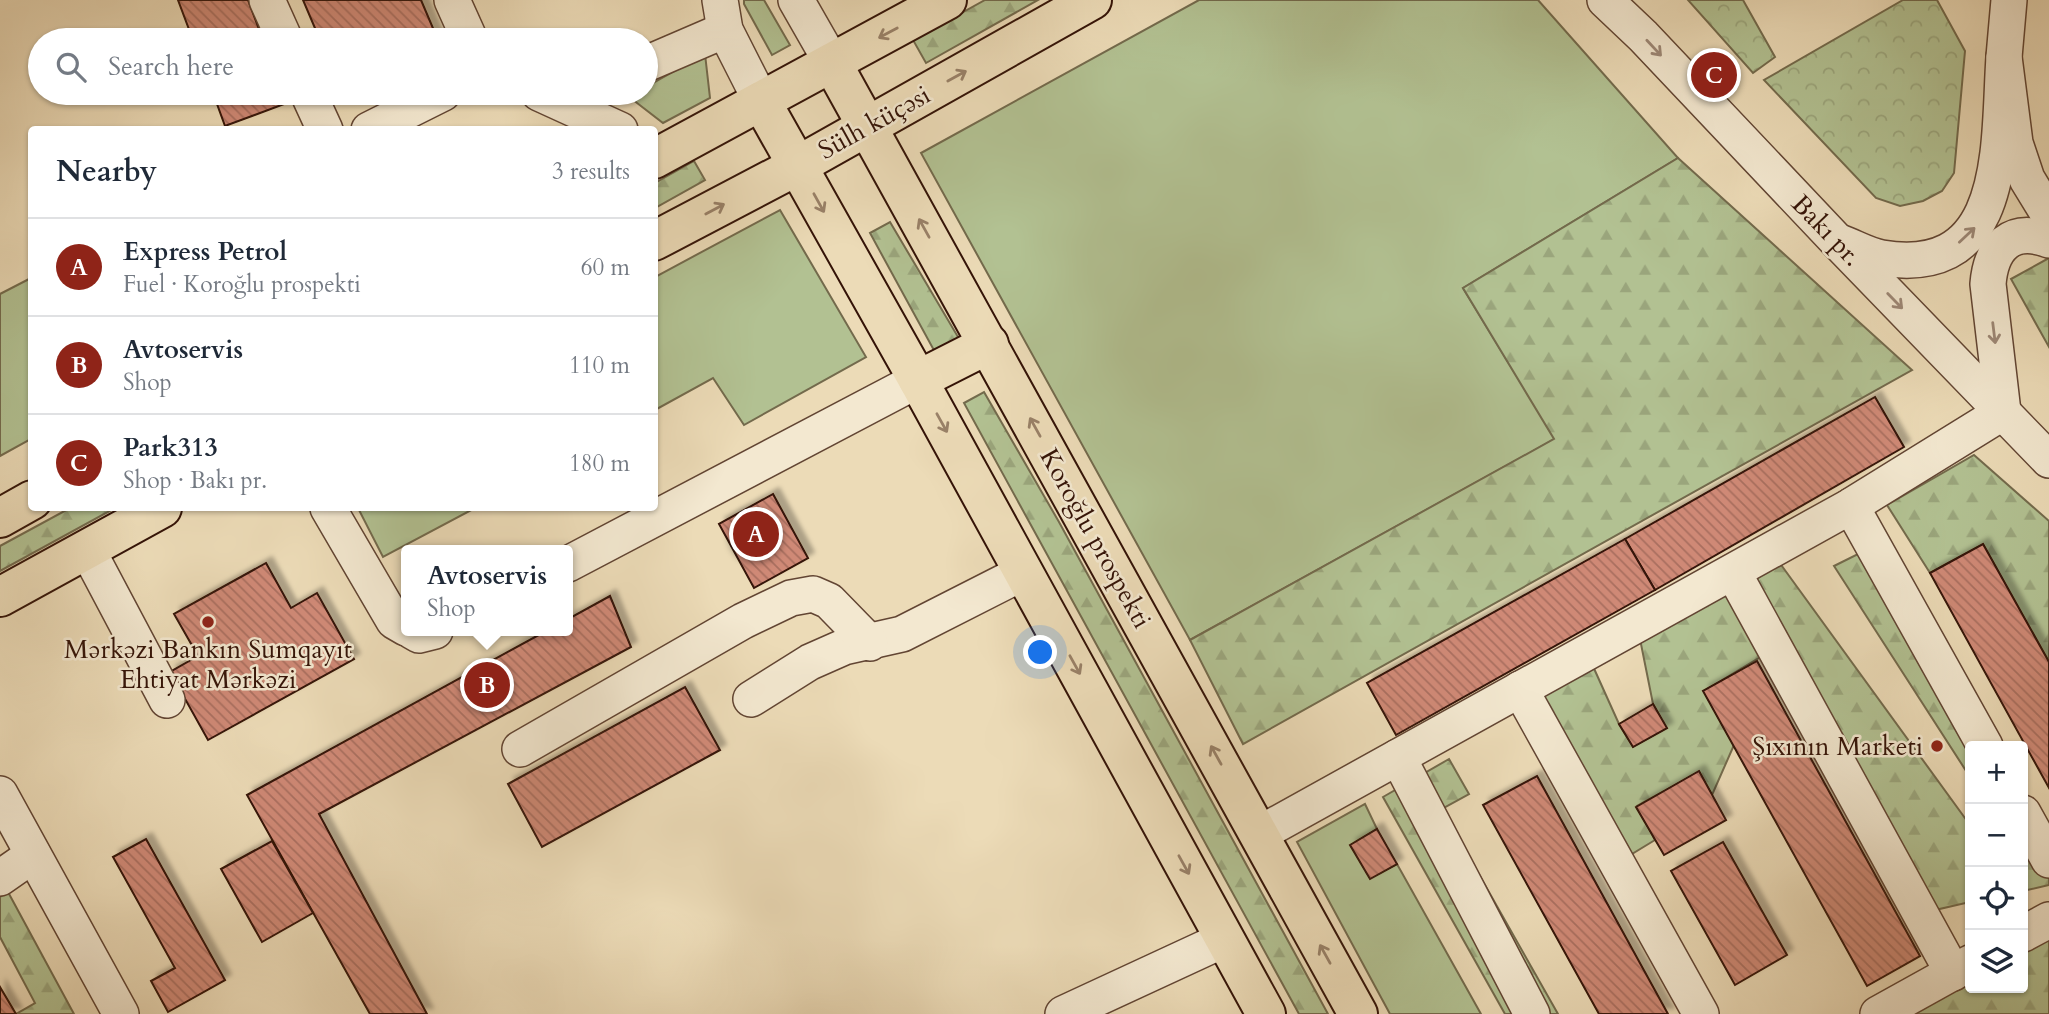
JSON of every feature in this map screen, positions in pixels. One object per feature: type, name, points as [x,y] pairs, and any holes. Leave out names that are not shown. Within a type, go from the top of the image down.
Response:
[{"type":"main road","points":[[659,152],[761,101],[947,0]]},
{"type":"main road","name":"Sülh küçəsi","points":[[658,240],[797,166],[1092,0]]},
{"type":"main road","name":"Koroğlu prospekti","points":[[832,63],[1358,1014]]},
{"type":"main road","points":[[761,101],[918,380],[1266,1014]]},
{"type":"main road","points":[[918,380],[989,344]]},
{"type":"main road","points":[[0,518],[28,502]]},
{"type":"main road","points":[[0,597],[157,511]]},
{"type":"street","points":[[267,0],[280,28]]},
{"type":"street","points":[[452,0],[465,28]]},
{"type":"street","points":[[796,0],[832,63]]},
{"type":"street","name":"Bakı pr.","points":[[1605,0],[1643,36],[2049,460]]},
{"type":"street","points":[[1836,240],[1880,258],[1917,260],[1945,251],[1965,239],[1980,222],[1995,175],[2009,0]]},
{"type":"street","points":[[658,56],[722,15],[761,101]]},
{"type":"street","points":[[2004,57],[2015,144],[2027,179],[2049,215]]},
{"type":"street","points":[[314,105],[323,126]]},
{"type":"street","points":[[377,126],[419,105]]},
{"type":"street","points":[[576,105],[613,126]]},
{"type":"street","points":[[1259,834],[1852,506],[2003,412],[1988,284],[1989,270],[2002,245],[2012,239],[2024,235],[2049,240]]},
{"type":"street","points":[[573,561],[918,380]]},
{"type":"street","points":[[1852,506],[1982,741]]},
{"type":"street","points":[[330,511],[394,621],[401,625]]},
{"type":"street","points":[[87,549],[167,700]]},
{"type":"street","points":[[751,699],[810,662],[844,647],[902,634],[1024,572]]},
{"type":"street","points":[[1733,572],[1961,968],[1878,1014]]},
{"type":"street","points":[[520,749],[744,621],[791,598],[813,594],[829,601],[870,643]]},
{"type":"street","points":[[1520,690],[1701,1014]]},
{"type":"street","points":[[1398,757],[1532,1014]]},
{"type":"street","points":[[0,794],[121,1014]]},
{"type":"street","points":[[2028,822],[2049,860]]},
{"type":"street","points":[[0,878],[33,855]]},
{"type":"street","points":[[2028,931],[2049,920]]},
{"type":"street","points":[[1063,1014],[1225,939]]},
{"type":"green space","points":[[744,0],[764,0],[790,45],[772,55]]},
{"type":"green space","points":[[985,0],[1038,0],[926,63],[913,40]]},
{"type":"green space","points":[[1199,0],[1538,0],[1678,158],[1463,288],[1555,439],[1190,640],[921,153]]},
{"type":"green space","points":[[1688,0],[1743,0],[1775,57],[1753,73]]},
{"type":"green space","points":[[1903,0],[1937,0],[1965,51],[1954,173],[1942,191],[1923,201],[1900,206],[1876,198],[1764,80]]},
{"type":"green space","points":[[705,54],[710,98],[663,123],[640,105],[658,105],[658,80]]},
{"type":"green space","points":[[1678,158],[1912,370],[1243,744],[1190,640],[1554,439],[1463,288]]},
{"type":"green space","points":[[694,161],[705,180],[658,206],[658,181]]},
{"type":"green space","points":[[780,210],[866,357],[744,425],[713,378],[658,408],[658,275]]},
{"type":"green space","points":[[890,222],[961,342],[936,354],[870,233]]},
{"type":"green space","points":[[2049,258],[2049,347],[2011,279]]},
{"type":"green space","points":[[28,280],[28,441],[0,456],[0,294]]},
{"type":"green space","points":[[984,392],[1059,522],[1328,1014],[1299,1014],[964,403]]},
{"type":"green space","points":[[1974,455],[2049,521],[2049,662],[1983,544],[1930,573],[1887,505]]},
{"type":"green space","points":[[64,511],[110,511],[0,571],[0,546]]},
{"type":"green space","points":[[360,511],[469,511],[401,545],[383,557]]},
{"type":"green space","points":[[1874,546],[1968,741],[1965,741],[1965,769],[1834,566]]},
{"type":"green space","points":[[1771,551],[1965,818],[1965,903],[1935,910],[1779,646],[1704,691],[1734,745],[1712,795],[1699,772],[1637,806],[1655,840],[1617,863],[1520,689],[1587,653],[1619,724],[1633,747],[1666,728],[1653,704],[1637,624]]},
{"type":"green space","points":[[1449,759],[1469,794],[1442,809],[1558,1014],[1505,1014],[1383,797]]},
{"type":"green space","points":[[1365,804],[1377,829],[1351,845],[1370,878],[1397,864],[1481,1014],[1390,1014],[1297,842]]},
{"type":"green space","points":[[2028,823],[2049,860],[2049,885],[2028,890]]},
{"type":"green space","points":[[8,892],[74,1014],[16,1014],[35,1003],[0,937],[0,897]]},
{"type":"green space","points":[[2049,920],[2049,1014],[1878,1014],[1965,966],[1965,993],[2028,993],[2028,931]]},
{"type":"building","points":[[178,0],[248,0],[258,28],[188,28]]},
{"type":"building","points":[[303,0],[421,0],[433,28],[315,28]]},
{"type":"building","points":[[217,105],[282,105],[225,126]]},
{"type":"building","points":[[1875,397],[1904,447],[1655,590],[1625,539]]},
{"type":"building","points":[[773,494],[808,558],[754,588],[719,524]]},
{"type":"building","points":[[1625,539],[1655,590],[1396,735],[1367,683]]},
{"type":"building","points":[[1983,544],[2049,662],[2049,788],[2028,750],[2028,741],[2023,741],[1930,573]]},
{"type":"building","points":[[266,563],[291,608],[317,593],[354,659],[208,740],[170,672],[198,656],[174,614]]},
{"type":"building","points":[[610,596],[631,647],[319,814],[427,1014],[370,1014],[247,795],[537,636],[573,636],[573,616]]},
{"type":"building","points":[[1757,661],[1920,956],[1867,986],[1703,691]]},
{"type":"building","points":[[685,687],[720,750],[542,847],[508,784]]},
{"type":"building","points":[[1653,704],[1667,728],[1633,747],[1619,724]]},
{"type":"building","points":[[1699,771],[1726,820],[1664,855],[1636,807]]},
{"type":"building","points":[[1537,776],[1668,1014],[1599,1014],[1483,805]]},
{"type":"building","points":[[1377,829],[1397,864],[1370,879],[1350,845]]},
{"type":"building","points":[[146,839],[225,980],[168,1012],[151,981],[175,968],[113,857]]},
{"type":"building","points":[[272,841],[313,913],[262,942],[221,869]]},
{"type":"building","points":[[1723,842],[1787,955],[1735,985],[1671,871]]},
{"type":"building","points":[[0,987],[16,1014],[0,1014]]},
{"type":"place","name":"Park313","points":[[1714,75]]},
{"type":"place","name":"Express Petrol","points":[[756,534]]},
{"type":"place","name":"Mərkəzi Bankın Sumqayıt Ehtiyat Mərkəzi","points":[[208,622]]},
{"type":"place","name":"Avtoservis","points":[[487,685]]},
{"type":"place","name":"Şıxının Marketi","points":[[1937,746]]}]
